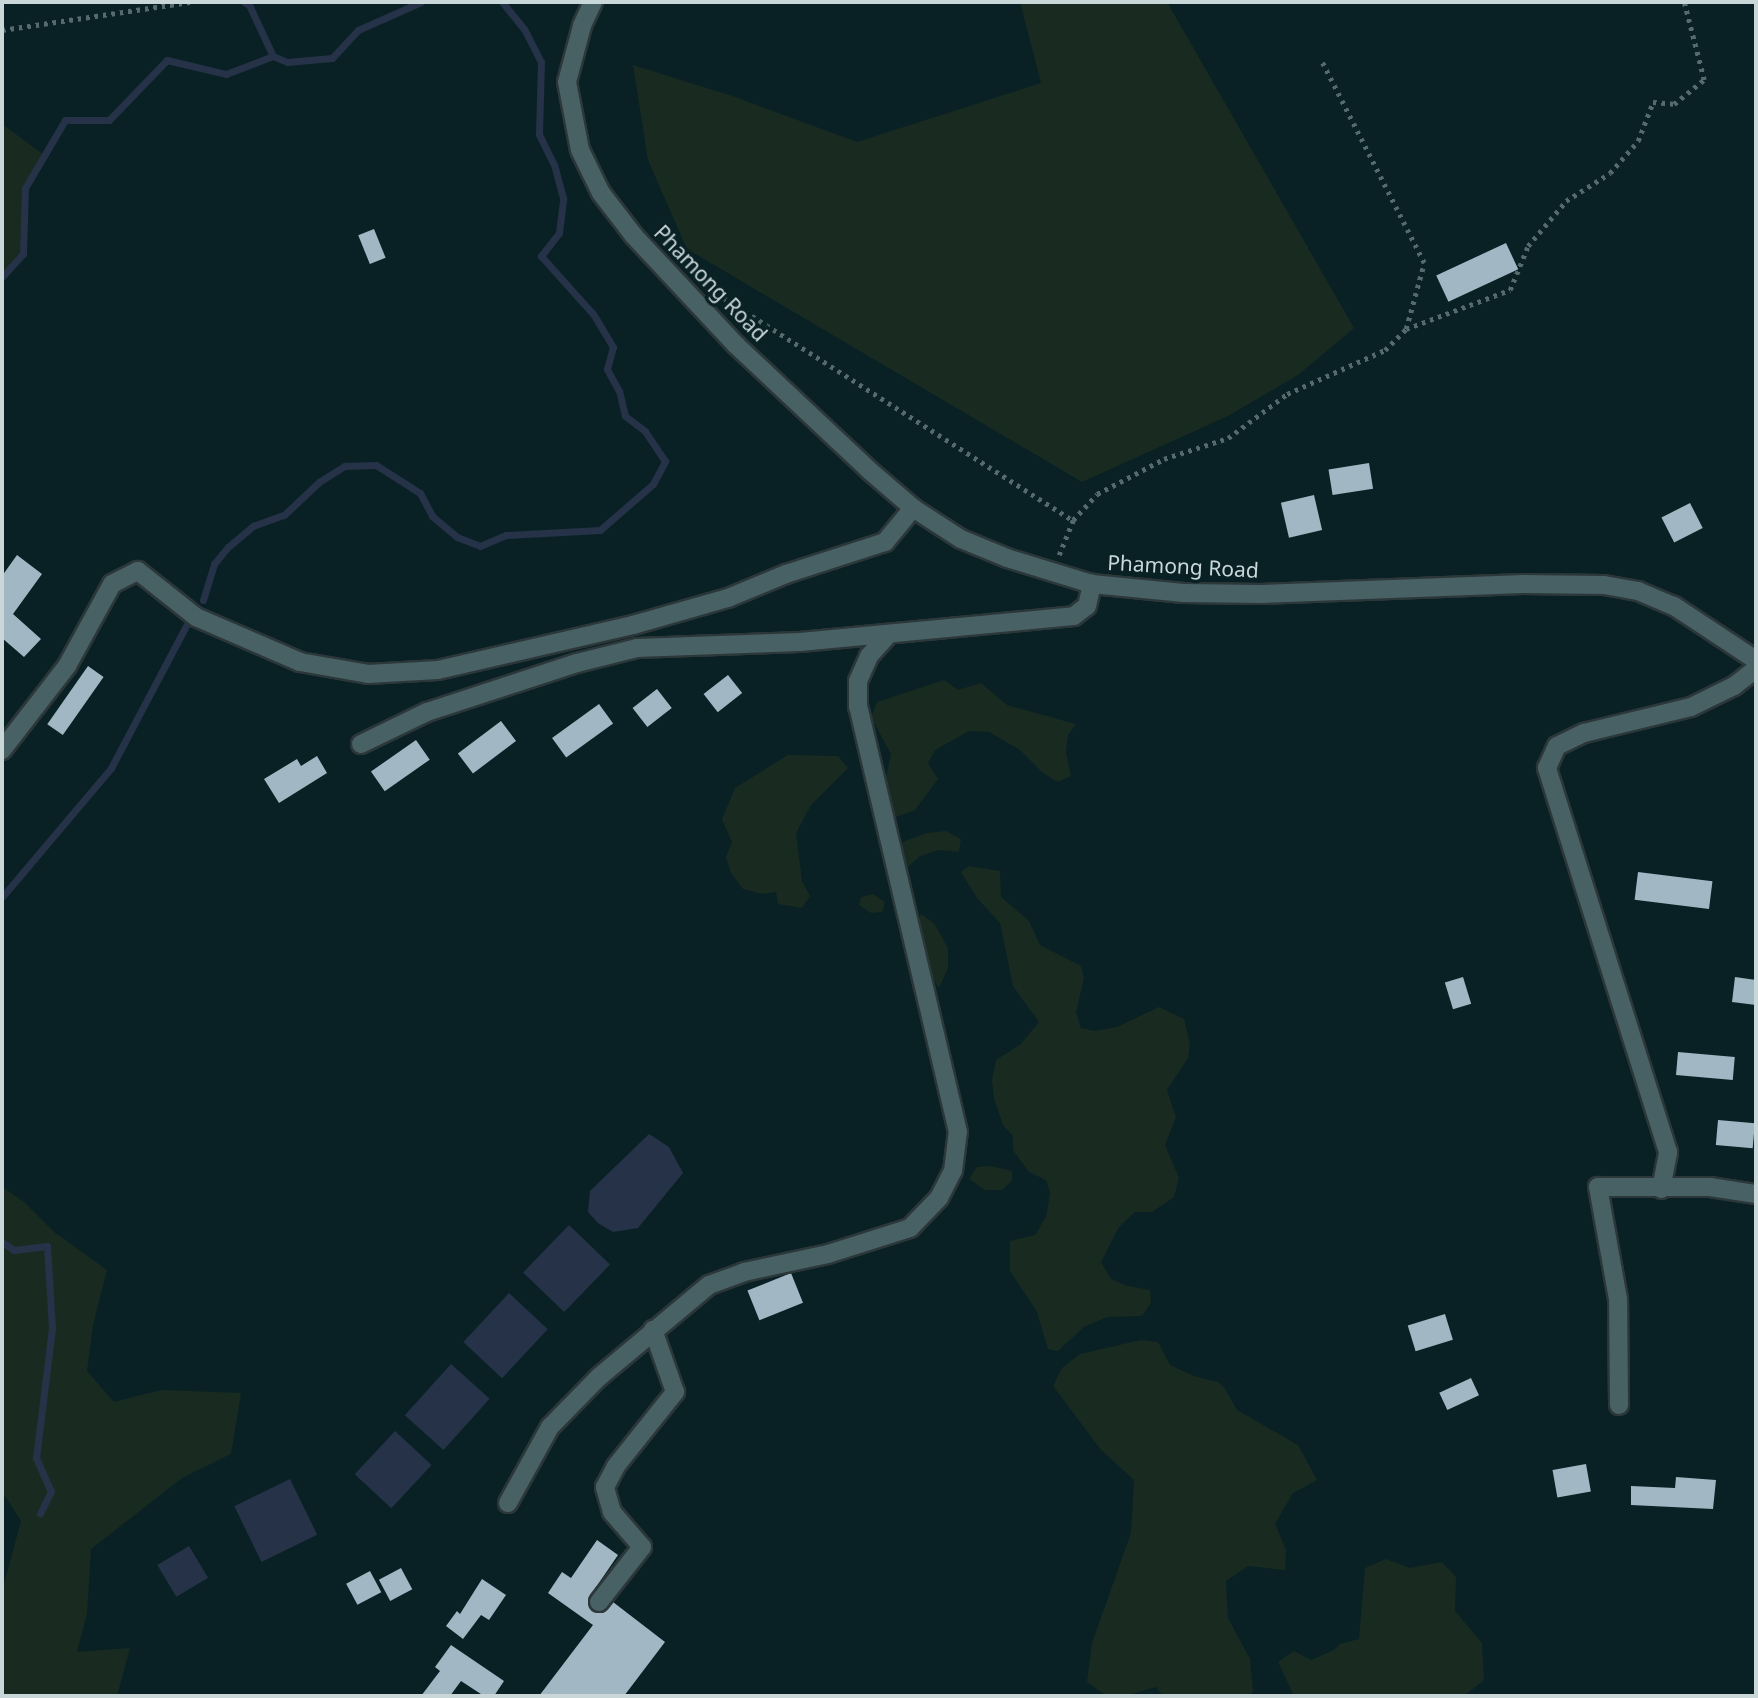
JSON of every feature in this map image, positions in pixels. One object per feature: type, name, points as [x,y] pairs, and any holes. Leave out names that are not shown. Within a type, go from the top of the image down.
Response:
[{"type":"street","name":"Phamong Road","points":[[593,2],[582,26],[567,82],[580,150],[601,193],[634,236],[736,345],[870,471],[913,508],[961,539],[1052,573],[1092,584],[1184,593],[1249,594],[1523,584],[1604,585],[1638,592],[1674,606],[1756,660]]},
{"type":"street","points":[[2,750],[67,666],[112,584],[138,571],[196,617],[300,662],[368,674],[438,670],[633,625],[728,598],[786,574],[884,542],[913,508]]},
{"type":"street","points":[[361,744],[427,712],[577,663],[637,648],[888,635],[1073,616],[1087,606],[1092,584]]},
{"type":"street","points":[[508,1503],[550,1427],[599,1377],[709,1285],[744,1272],[828,1254],[910,1228],[939,1198],[953,1171],[958,1132],[858,707],[858,681],[869,656],[888,635]]},
{"type":"street","points":[[1661,1189],[1668,1152],[1663,1131],[1639,1066],[1547,768],[1557,746],[1575,737],[1691,706],[1734,686],[1756,669]]},
{"type":"street","points":[[1619,1405],[1618,1299],[1598,1187],[1710,1187],[1756,1194]]},
{"type":"street","points":[[599,1602],[642,1546],[612,1512],[605,1487],[616,1466],[675,1392],[653,1330]]},
{"type":"path","points":[[2,30],[190,2]]},
{"type":"path","points":[[1052,573],[1073,520],[1097,494],[1164,459],[1228,438],[1287,394],[1385,350],[1406,329],[1510,290],[1528,246],[1566,201],[1610,173],[1638,141],[1653,102],[1674,104],[1704,80],[1684,2]]},
{"type":"path","points":[[1321,60],[1424,263],[1406,329]]},
{"type":"path","points":[[715,292],[1073,520]]},
{"type":"green space","points":[[1020,2],[1167,2],[1354,328],[1298,375],[1228,416],[1082,482],[687,249],[648,160],[633,65],[735,97],[857,142],[1041,83]]},
{"type":"green space","points":[[2,124],[44,155],[25,188],[23,254],[2,277]]},
{"type":"green space","points":[[944,680],[958,690],[981,683],[1007,705],[1076,724],[1068,735],[1066,752],[1071,776],[1058,782],[1043,773],[1020,750],[989,732],[969,731],[935,750],[928,763],[938,779],[915,810],[896,817],[886,797],[886,777],[891,754],[871,717],[877,702]]},
{"type":"green space","points":[[788,755],[838,756],[848,768],[811,805],[796,833],[802,881],[810,896],[802,908],[778,904],[776,892],[762,894],[743,889],[731,873],[726,857],[732,842],[722,819],[735,788]]},
{"type":"green space","points":[[946,831],[961,839],[959,852],[939,850],[920,856],[907,868],[898,866],[893,852],[905,841],[927,833]]},
{"type":"green space","points":[[969,866],[1000,871],[1001,897],[1029,921],[1040,945],[1081,966],[1084,978],[1076,1012],[1081,1028],[1095,1031],[1117,1027],[1159,1007],[1184,1019],[1190,1044],[1188,1058],[1167,1090],[1176,1117],[1165,1145],[1179,1178],[1174,1197],[1152,1212],[1135,1212],[1119,1227],[1101,1262],[1110,1278],[1124,1285],[1150,1290],[1151,1303],[1142,1316],[1107,1317],[1084,1327],[1058,1351],[1048,1349],[1037,1312],[1010,1271],[1010,1241],[1035,1235],[1046,1217],[1050,1193],[1046,1180],[1029,1172],[1013,1150],[1013,1136],[1003,1125],[994,1099],[992,1080],[996,1060],[1021,1044],[1039,1022],[1013,986],[1000,923],[977,898],[961,872]]},
{"type":"green space","points":[[873,894],[885,902],[882,912],[871,913],[859,905],[861,897]]},
{"type":"green space","points":[[921,914],[934,923],[948,948],[948,968],[939,988],[926,969],[915,926]]},
{"type":"green space","points":[[991,1166],[1012,1171],[1012,1181],[1002,1190],[985,1190],[969,1179],[977,1167]]},
{"type":"green space","points":[[2,1187],[24,1202],[54,1232],[107,1270],[93,1325],[87,1371],[114,1402],[161,1390],[241,1393],[231,1454],[182,1478],[91,1549],[87,1614],[77,1652],[130,1648],[117,1696],[2,1696],[2,1591],[21,1521],[2,1491]]},
{"type":"green space","points":[[1141,1340],[1158,1342],[1170,1365],[1194,1376],[1218,1382],[1224,1387],[1237,1410],[1298,1445],[1317,1480],[1293,1493],[1275,1524],[1286,1550],[1285,1570],[1248,1566],[1226,1581],[1228,1618],[1250,1659],[1253,1691],[1249,1696],[1163,1696],[1156,1687],[1125,1696],[1107,1696],[1087,1682],[1092,1643],[1131,1533],[1134,1480],[1101,1450],[1053,1386],[1062,1368],[1080,1354]]},
{"type":"green space","points":[[1386,1559],[1410,1568],[1442,1562],[1456,1577],[1455,1611],[1482,1643],[1484,1680],[1464,1696],[1294,1696],[1278,1662],[1294,1651],[1311,1660],[1334,1650],[1340,1644],[1359,1639],[1365,1568]]},
{"type":"water","points":[[649,1134],[669,1147],[683,1173],[638,1228],[613,1232],[598,1223],[588,1212],[590,1191]]},
{"type":"water","points":[[569,1225],[610,1265],[564,1312],[523,1272]]},
{"type":"water","points":[[509,1293],[548,1329],[502,1378],[463,1342]]},
{"type":"water","points":[[451,1364],[490,1399],[443,1450],[405,1415]]},
{"type":"water","points":[[395,1431],[432,1465],[391,1508],[355,1474]]},
{"type":"water","points":[[290,1479],[317,1535],[261,1562],[234,1506]]},
{"type":"water","points":[[189,1546],[208,1578],[176,1597],[157,1565]]},
{"type":"building","points":[[374,229],[386,258],[370,264],[358,235]]},
{"type":"building","points":[[1506,243],[1518,269],[1448,302],[1436,276]]},
{"type":"building","points":[[1369,463],[1373,489],[1333,495],[1329,469]]},
{"type":"building","points":[[1314,495],[1322,530],[1289,538],[1281,503]]},
{"type":"building","points":[[1690,503],[1703,528],[1674,542],[1661,518]]},
{"type":"building","points":[[17,555],[42,574],[13,614],[41,639],[24,657],[2,638],[2,576]]},
{"type":"building","points":[[88,666],[104,677],[63,735],[47,724]]},
{"type":"building","points":[[728,675],[742,693],[718,712],[704,694]]},
{"type":"building","points":[[657,689],[672,708],[647,727],[633,708]]},
{"type":"building","points":[[599,704],[613,723],[566,758],[552,738]]},
{"type":"building","points":[[501,721],[516,741],[473,773],[458,753]]},
{"type":"building","points":[[416,740],[430,760],[385,791],[371,772]]},
{"type":"building","points":[[317,756],[327,773],[279,803],[264,779],[297,759],[301,766]]},
{"type":"building","points":[[1638,872],[1712,881],[1709,909],[1635,900]]},
{"type":"building","points":[[1463,977],[1471,1004],[1453,1009],[1445,983]]},
{"type":"building","points":[[1735,977],[1756,980],[1756,1005],[1732,1002]]},
{"type":"building","points":[[1678,1052],[1735,1057],[1733,1080],[1676,1075]]},
{"type":"building","points":[[1718,1120],[1755,1123],[1753,1148],[1716,1145]]},
{"type":"building","points":[[791,1273],[803,1303],[759,1320],[747,1291]]},
{"type":"building","points":[[1445,1314],[1453,1340],[1416,1351],[1408,1325]]},
{"type":"building","points":[[1471,1378],[1479,1395],[1447,1410],[1439,1393]]},
{"type":"building","points":[[1586,1464],[1591,1492],[1557,1497],[1553,1470]]},
{"type":"building","points":[[1676,1477],[1716,1480],[1713,1509],[1631,1505],[1631,1486],[1675,1488]]},
{"type":"building","points":[[597,1540],[618,1555],[590,1596],[589,1607],[593,1611],[603,1613],[613,1602],[665,1642],[624,1696],[539,1696],[593,1625],[548,1593],[562,1572],[571,1578]]},
{"type":"building","points":[[401,1568],[412,1589],[390,1601],[379,1580]]},
{"type":"building","points":[[370,1571],[381,1592],[357,1605],[346,1584]]},
{"type":"building","points":[[482,1579],[506,1595],[489,1620],[481,1615],[463,1639],[446,1626],[457,1611],[460,1614]]},
{"type":"building","points":[[451,1645],[504,1681],[494,1696],[484,1696],[461,1681],[450,1696],[421,1696],[440,1671],[435,1667]]},
{"type":"waterway","points":[[244,2],[249,5],[273,56]]},
{"type":"waterway","points":[[2,277],[23,254],[25,188],[65,120],[109,120],[167,60],[226,74],[273,56],[287,62],[332,58],[358,30],[421,2]]},
{"type":"waterway","points":[[203,600],[214,564],[228,547],[253,526],[284,515],[319,482],[345,466],[376,465],[420,493],[432,516],[457,537],[480,546],[506,535],[600,530],[653,484],[665,461],[645,431],[625,416],[619,391],[607,369],[613,347],[593,314],[541,256],[559,233],[563,198],[554,165],[539,134],[541,62],[524,29],[502,2]]},
{"type":"waterway","points":[[2,897],[111,768],[186,626]]},
{"type":"waterway","points":[[2,1242],[14,1250],[47,1246],[52,1328],[36,1458],[51,1491],[40,1514]]}]
